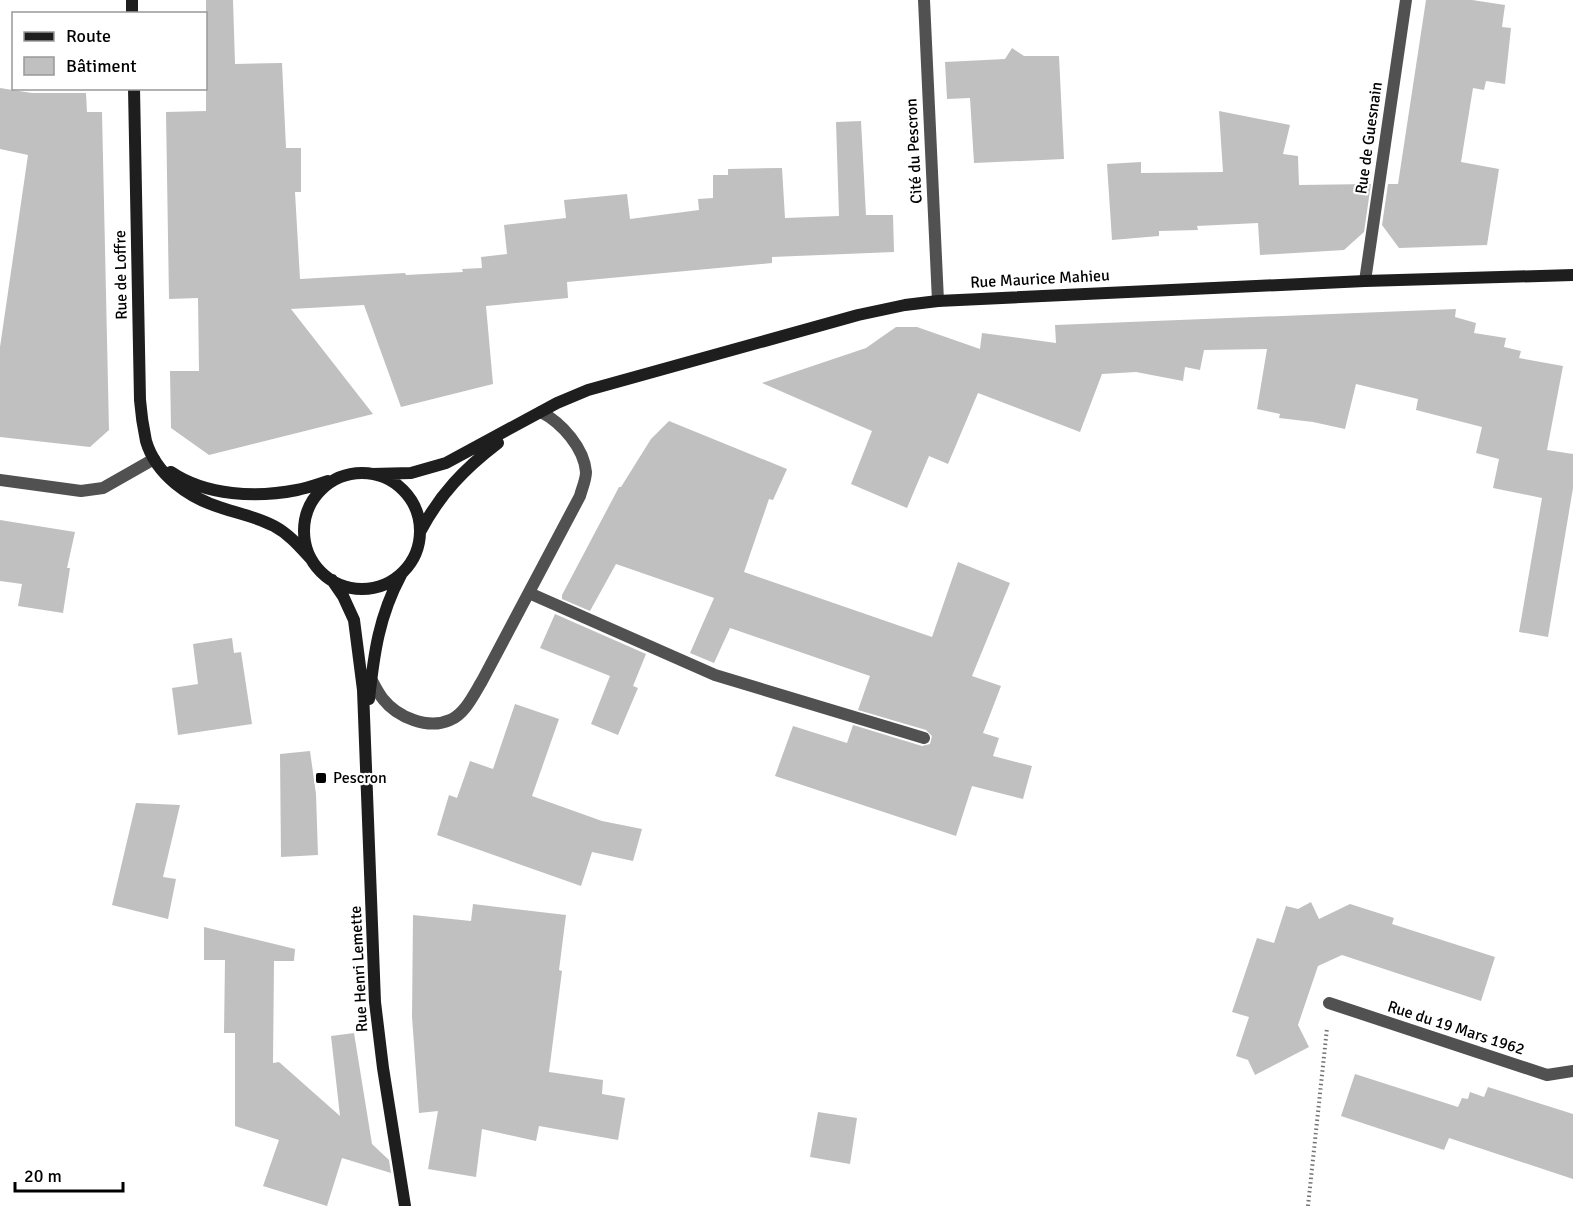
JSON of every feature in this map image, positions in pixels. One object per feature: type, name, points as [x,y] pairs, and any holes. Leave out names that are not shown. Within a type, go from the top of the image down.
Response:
[{"type":"street","name":"Cité du Pescron","points":[[924,0],[938,301]]},
{"type":"street","name":"Rue de Guesnain","points":[[1365,281],[1406,0]]},
{"type":"street","name":"Rue de Loffre","points":[[134,90],[140,400],[147,442],[154,459],[170,478],[191,496],[276,527],[291,538],[311,559]]},
{"type":"street","name":"Rue Maurice Mahieu","points":[[372,474],[411,473],[436,467],[460,457],[573,396],[608,384],[858,315],[905,305],[938,301],[1365,281],[1573,274]]},
{"type":"street","points":[[371,679],[382,699],[397,713],[417,721],[436,724],[451,720],[464,709],[482,681],[580,496],[586,475],[584,459],[573,440],[551,417],[541,412]]},
{"type":"street","name":"Rue Maurice Mahieu","points":[[420,532],[434,506],[451,486],[487,451],[527,420]]},
{"type":"street","points":[[0,480],[81,491],[103,488],[154,459],[193,485],[242,494],[297,490],[339,477],[361,473],[384,477],[403,490],[416,510],[420,532],[415,554],[403,571],[387,583],[369,588],[349,588],[324,575],[311,559],[304,539],[305,518],[321,489],[339,477]]},
{"type":"street","name":"Rue Henri Lemette","points":[[366,728],[377,639],[384,609],[403,571]]},
{"type":"street","name":"Rue Henri Lemette","points":[[332,580],[343,596],[354,620],[363,690],[372,965],[379,1039],[405,1206]]},
{"type":"street","points":[[529,592],[715,675],[924,738]]},
{"type":"street","name":"Rue du 19 Mars 1962","points":[[1329,1003],[1547,1075],[1573,1071]]},
{"type":"path","points":[[1308,1206],[1329,1003]]},
{"type":"building","points":[[206,0],[233,0],[235,64],[282,63],[286,148],[301,148],[301,192],[295,192],[300,279],[463,272],[462,269],[482,268],[481,257],[507,254],[504,225],[566,218],[564,200],[627,194],[630,219],[699,210],[698,199],[713,198],[713,175],[728,175],[728,169],[782,168],[785,218],[839,216],[836,122],[861,121],[866,215],[893,215],[894,252],[772,257],[772,263],[567,282],[568,298],[486,306],[493,384],[401,407],[364,305],[291,309],[373,414],[209,455],[171,428],[170,371],[199,371],[198,298],[169,299],[166,112],[206,111]]},
{"type":"building","points":[[1426,0],[1472,0],[1505,5],[1502,27],[1511,28],[1505,84],[1486,81],[1484,90],[1473,88],[1461,162],[1499,169],[1487,245],[1399,248],[1382,225],[1388,184],[1398,184]]},
{"type":"building","points":[[1012,48],[1024,56],[1059,56],[1064,159],[974,163],[970,98],[947,99],[945,62],[1005,59]]},
{"type":"building","points":[[0,88],[32,93],[86,93],[87,112],[102,112],[109,430],[90,447],[0,437],[0,347],[28,155],[0,149]]},
{"type":"building","points":[[1219,111],[1290,125],[1283,154],[1298,156],[1299,185],[1371,184],[1364,232],[1344,250],[1260,255],[1258,223],[1197,226],[1198,230],[1159,231],[1159,236],[1112,240],[1107,164],[1141,162],[1141,173],[1223,172]]},
{"type":"building","points":[[1456,309],[1455,317],[1476,323],[1474,333],[1506,338],[1504,347],[1521,351],[1519,358],[1563,366],[1547,450],[1573,454],[1573,488],[1548,637],[1519,632],[1542,498],[1493,488],[1499,459],[1476,453],[1482,427],[1416,410],[1418,399],[1356,384],[1345,429],[1279,418],[1280,414],[1257,409],[1267,349],[1204,350],[1200,370],[1185,367],[1183,381],[1136,372],[1102,374],[1080,432],[978,393],[948,464],[929,456],[907,508],[851,484],[872,431],[762,383],[866,348],[896,327],[917,327],[980,349],[982,333],[1056,343],[1055,325]]},
{"type":"building","points":[[669,421],[787,469],[773,500],[769,499],[744,572],[932,637],[958,562],[1010,583],[972,676],[1001,686],[983,733],[999,738],[993,756],[1032,766],[1023,799],[972,786],[956,836],[775,776],[793,726],[847,743],[853,725],[922,746],[930,744],[932,736],[926,730],[858,710],[870,676],[730,628],[714,663],[690,653],[714,598],[616,564],[590,611],[562,599],[562,595],[619,487],[651,439]]},
{"type":"building","points":[[0,520],[75,532],[67,568],[70,568],[63,613],[18,606],[22,584],[0,581]]},
{"type":"building","points":[[555,614],[646,654],[633,686],[638,688],[618,735],[591,724],[610,676],[540,648]]},
{"type":"building","points":[[232,638],[234,653],[241,652],[252,724],[178,735],[172,688],[198,684],[193,644]]},
{"type":"building","points":[[515,704],[559,719],[532,796],[602,821],[642,829],[633,861],[592,852],[581,886],[437,835],[449,795],[457,798],[470,761],[493,769]]},
{"type":"building","points":[[310,751],[316,794],[318,855],[281,857],[280,754]]},
{"type":"building","points":[[136,803],[180,805],[163,877],[176,879],[168,919],[112,905]]},
{"type":"building","points":[[1311,902],[1319,919],[1350,904],[1394,918],[1392,924],[1495,957],[1481,1001],[1342,955],[1318,966],[1298,1025],[1309,1047],[1255,1075],[1248,1060],[1236,1056],[1249,1017],[1232,1012],[1257,938],[1274,943],[1286,906],[1298,909]]},
{"type":"building","points":[[473,904],[566,915],[559,970],[562,971],[549,1072],[603,1080],[602,1094],[625,1098],[618,1140],[539,1126],[536,1141],[482,1129],[476,1177],[428,1169],[438,1111],[419,1113],[412,1017],[413,915],[471,921]]},
{"type":"building","points":[[204,927],[295,949],[294,961],[274,961],[273,1063],[279,1062],[340,1116],[331,1036],[354,1033],[372,1144],[389,1160],[391,1173],[342,1158],[327,1206],[263,1186],[279,1140],[235,1126],[235,1033],[224,1033],[225,960],[204,960]]},
{"type":"building","points":[[1355,1074],[1458,1107],[1462,1098],[1468,1099],[1470,1092],[1484,1097],[1488,1087],[1573,1114],[1573,1179],[1449,1138],[1444,1150],[1341,1116]]},
{"type":"building","points":[[818,1112],[857,1118],[850,1164],[810,1157]]},
{"type":"place","name":"Pescron","points":[[321,778]]}]
